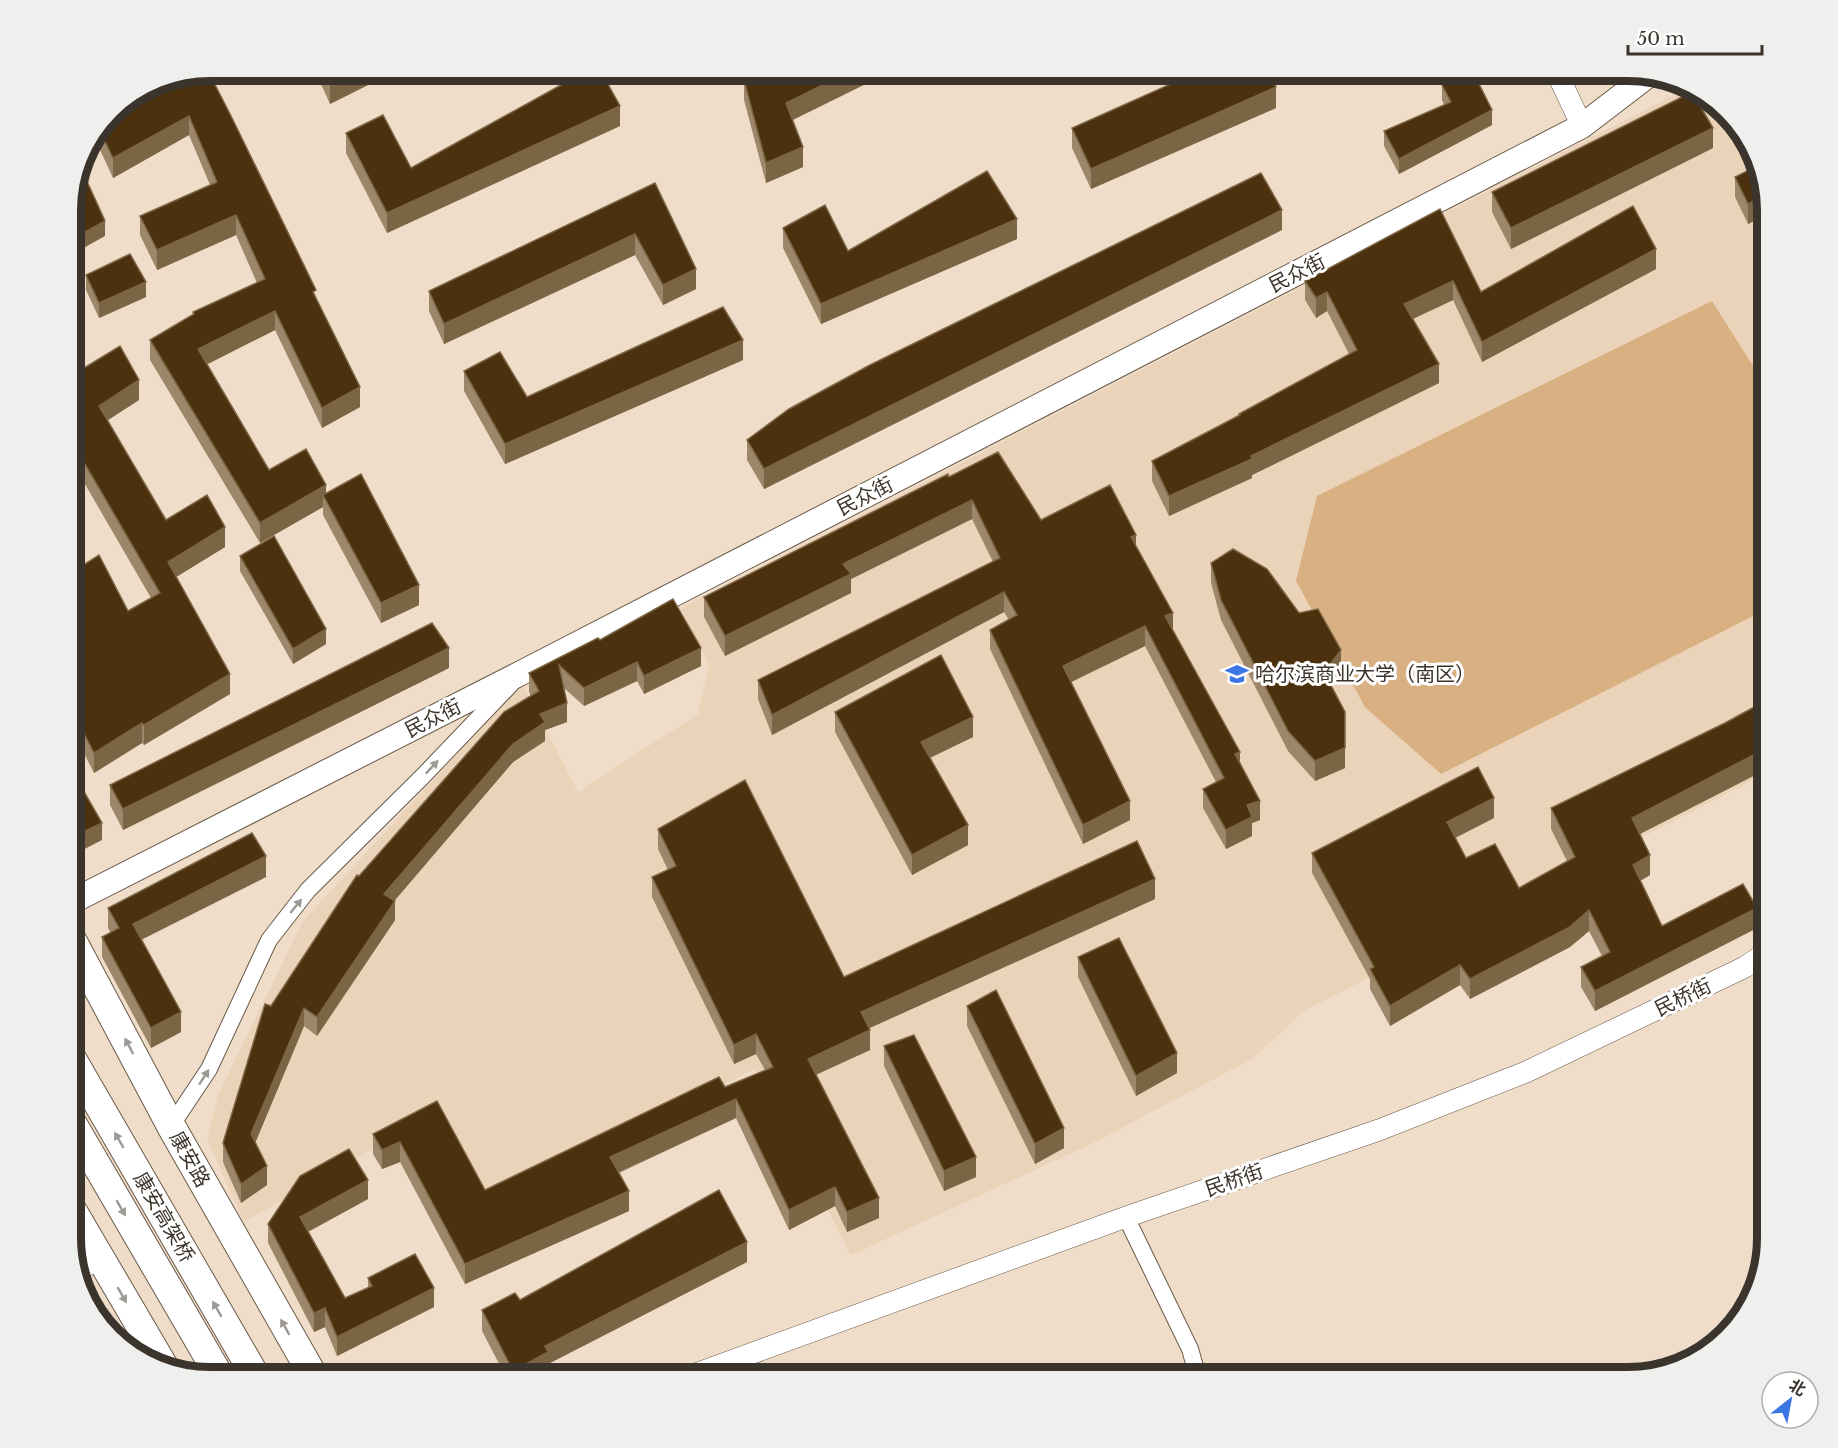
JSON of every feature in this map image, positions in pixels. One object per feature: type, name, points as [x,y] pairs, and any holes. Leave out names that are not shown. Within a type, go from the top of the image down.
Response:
[{"type":"highway","name":"康安路","points":[[81,958],[171,1126],[308,1367]]},
{"type":"highway","name":"康安高架桥","points":[[81,1074],[250,1367]]},
{"type":"highway","name":"康安高架桥","points":[[81,1138],[214,1367]]},
{"type":"highway","points":[[81,1240],[89,1265],[155,1354]]},
{"type":"main road","name":"民众街","points":[[81,898],[1582,126],[1640,82]]},
{"type":"street","points":[[1561,81],[1582,126]]},
{"type":"street","points":[[171,1126],[209,1069],[269,940],[308,890],[423,776],[521,673]]},
{"type":"street","name":"民桥街","points":[[714,1367],[1125,1217],[1379,1130],[1526,1072],[1745,967],[1757,959]]},
{"type":"street","points":[[1125,1217],[1190,1349],[1195,1367]]},
{"type":"shaded area","name":"哈尔滨商业大学（南区）","points":[[1680,92],[1693,98],[1719,119],[1744,153],[1755,185],[1757,210],[1757,778],[1304,1011],[1252,1059],[1091,1144],[851,1255],[755,1069],[492,1199],[435,1114],[244,1222],[207,1140],[219,1093],[303,921],[522,684],[578,792],[698,714],[709,665],[681,608]]},
{"type":"shaded area","points":[[1712,301],[1757,372],[1757,614],[1441,774],[1365,707],[1296,581],[1317,496]]},
{"type":"building","points":[[213,81],[316,290],[313,292],[360,387],[322,408],[275,311],[198,349],[269,470],[306,449],[326,485],[260,523],[150,340],[194,314],[193,312],[265,279],[236,215],[157,250],[140,216],[217,182],[189,116],[113,158],[103,138],[131,108],[153,94],[168,88],[185,83]]},
{"type":"building","points":[[568,81],[606,81],[620,106],[387,213],[346,133],[383,115],[411,168]]},
{"type":"building","points":[[744,81],[831,81],[786,103],[803,147],[766,163]]},
{"type":"building","points":[[1177,81],[1273,81],[1276,87],[1091,169],[1072,128]]},
{"type":"building","points":[[1450,81],[1478,81],[1492,110],[1399,159],[1384,131],[1451,102],[1442,85]]},
{"type":"building","points":[[1686,95],[1697,101],[1713,128],[1511,228],[1492,192]]},
{"type":"building","points":[[1750,169],[1756,199],[1748,204],[1735,177]]},
{"type":"building","points":[[987,171],[1017,219],[821,304],[783,228],[825,205],[848,251]]},
{"type":"building","points":[[1261,173],[1282,210],[764,469],[747,440],[789,409],[870,365]]},
{"type":"building","points":[[85,177],[105,221],[81,234],[81,201]]},
{"type":"building","points":[[655,183],[696,269],[663,285],[635,234],[444,324],[429,291]]},
{"type":"building","points":[[1633,206],[1656,249],[1482,342],[1453,281],[1404,304],[1439,364],[1251,456],[1252,459],[1169,496],[1152,461],[1357,350],[1327,292],[1316,298],[1305,281],[1440,209],[1481,292]]},
{"type":"building","points":[[130,254],[146,282],[99,303],[86,275]]},
{"type":"building","points":[[723,307],[743,340],[505,444],[464,371],[500,352],[527,397]]},
{"type":"building","points":[[120,346],[139,380],[99,406],[166,520],[207,495],[225,527],[168,562],[230,674],[144,725],[142,723],[94,753],[81,728],[81,567],[99,555],[128,611],[160,593],[81,457],[81,370]]},
{"type":"building","points":[[998,452],[1041,520],[1110,485],[1136,535],[1131,537],[1173,613],[1165,616],[1240,752],[1235,754],[1260,801],[1247,805],[1252,817],[1226,830],[1203,789],[1224,778],[1145,626],[1063,666],[1130,801],[1083,825],[990,630],[1017,615],[1004,592],[772,715],[758,680],[1000,558],[972,500],[843,564],[851,574],[725,636],[704,597],[948,474],[949,477]]},
{"type":"building","points":[[361,474],[419,585],[381,603],[323,495]]},
{"type":"building","points":[[274,536],[326,629],[293,649],[240,556]]},
{"type":"building","points":[[1233,549],[1267,569],[1299,613],[1318,609],[1341,650],[1324,672],[1345,712],[1345,748],[1315,761],[1288,731],[1221,600],[1211,563]]},
{"type":"building","points":[[673,599],[701,648],[644,676],[637,662],[584,688],[559,665],[567,703],[540,714],[545,722],[513,744],[384,894],[395,901],[317,1017],[304,1008],[251,1134],[267,1166],[241,1184],[223,1143],[265,1004],[271,1006],[357,875],[359,876],[504,712],[539,691],[529,673],[598,638],[600,640]]},
{"type":"building","points":[[432,623],[449,648],[123,809],[110,785]]},
{"type":"building","points":[[941,655],[973,717],[921,742],[968,825],[912,855],[835,712]]},
{"type":"building","points":[[1757,705],[1757,753],[1632,818],[1650,855],[1633,865],[1662,926],[1743,884],[1757,908],[1595,991],[1581,967],[1610,952],[1589,910],[1570,927],[1470,979],[1460,965],[1390,1006],[1370,969],[1374,967],[1312,853],[1478,767],[1494,798],[1447,822],[1466,858],[1495,844],[1519,888],[1575,857],[1551,808]]},
{"type":"building","points":[[745,780],[844,977],[1137,841],[1155,879],[861,1012],[870,1030],[808,1059],[879,1198],[847,1212],[835,1187],[789,1210],[736,1099],[610,1157],[629,1191],[465,1264],[400,1142],[382,1150],[373,1134],[437,1101],[485,1190],[719,1077],[725,1087],[773,1067],[756,1034],[734,1045],[652,877],[676,866],[658,829]]},
{"type":"building","points":[[81,786],[102,823],[81,833]]},
{"type":"building","points":[[252,833],[266,856],[133,924],[181,1012],[151,1028],[102,937],[119,928],[108,908]]},
{"type":"building","points":[[1119,938],[1177,1053],[1136,1076],[1078,957]]},
{"type":"building","points":[[996,990],[1064,1128],[1035,1144],[967,1006]]},
{"type":"building","points":[[914,1035],[976,1157],[944,1171],[884,1046]]},
{"type":"building","points":[[349,1149],[368,1180],[300,1217],[345,1298],[372,1286],[368,1278],[415,1254],[434,1288],[337,1337],[325,1308],[314,1313],[268,1224],[300,1176]]},
{"type":"building","points":[[719,1190],[747,1242],[545,1346],[548,1352],[520,1367],[511,1367],[482,1310],[515,1293],[520,1300]]},
{"type":"place","name":"哈尔滨商业大学（南区）","points":[[1237,674]]}]
